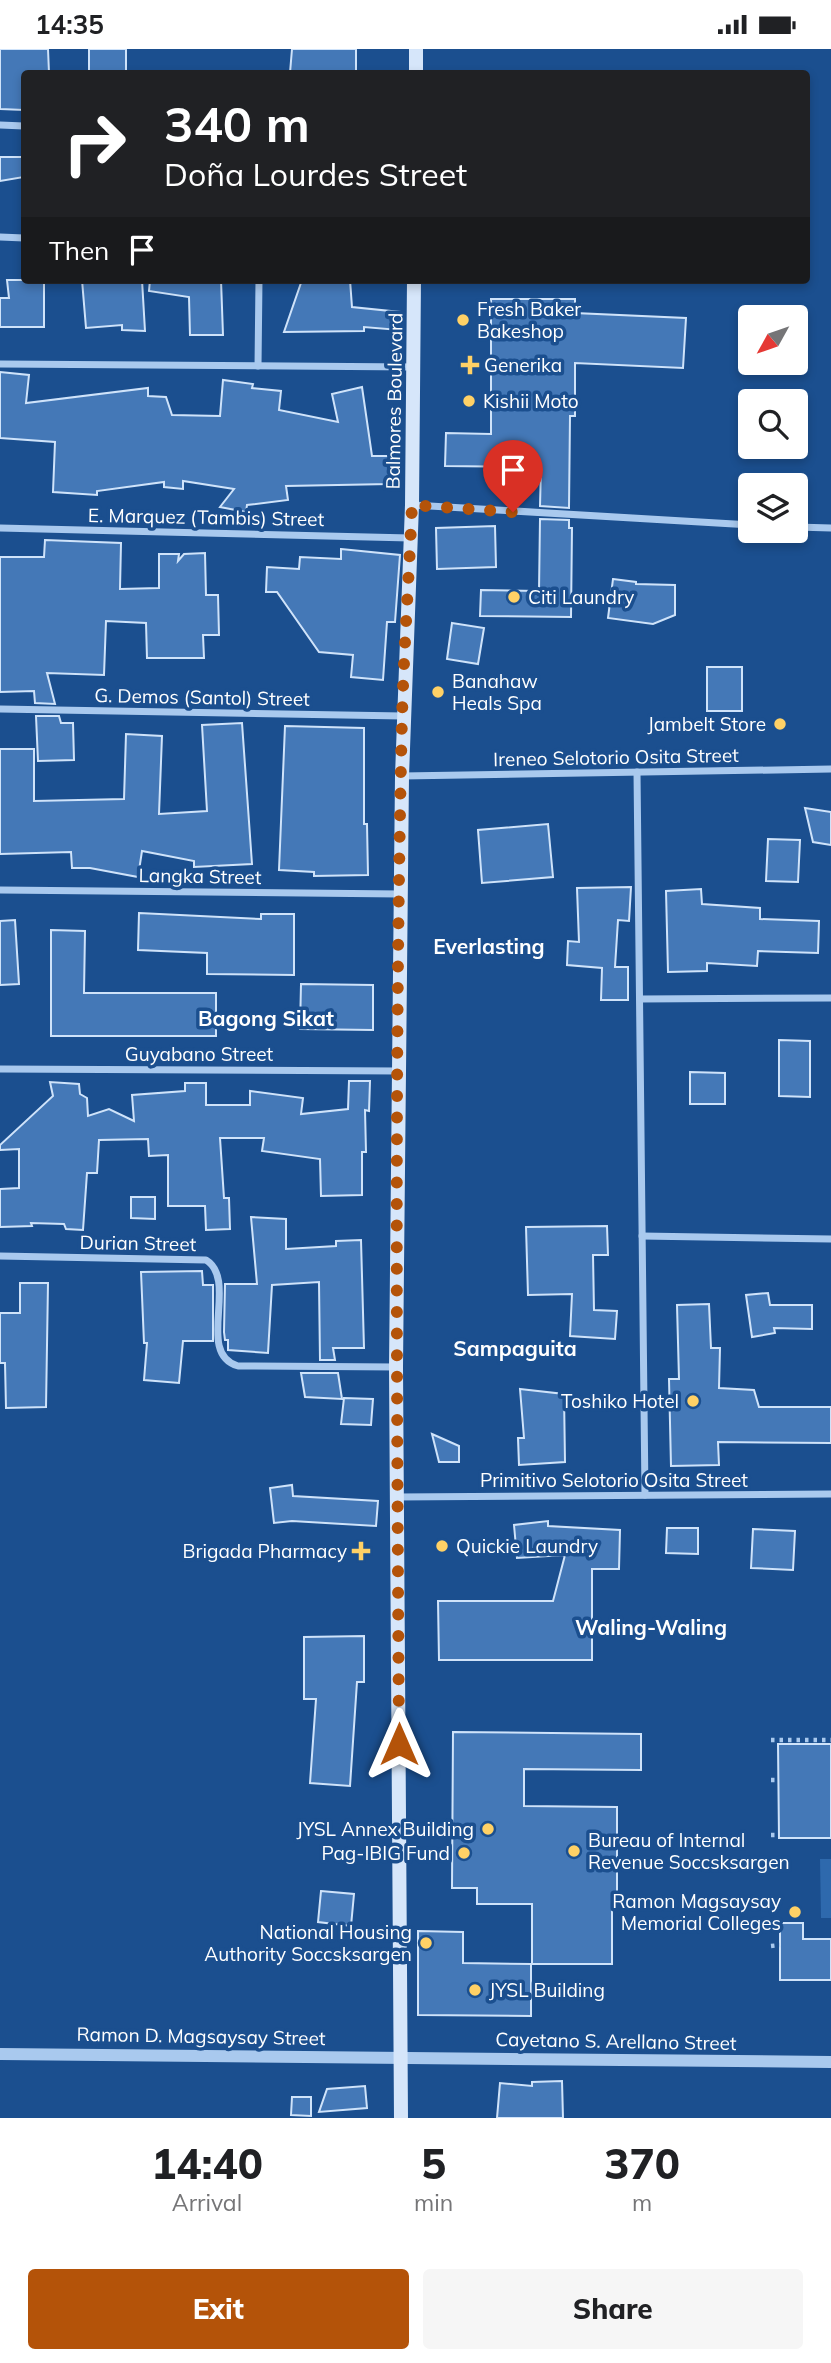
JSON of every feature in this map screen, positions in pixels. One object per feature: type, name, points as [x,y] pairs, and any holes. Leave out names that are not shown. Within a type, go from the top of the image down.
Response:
[{"type":"main road","points":[[416,49],[416,70]]},
{"type":"main road","name":"Balmores Boulevard","points":[[401,2118],[396,1367],[402,716],[412,505],[414,284]]},
{"type":"street","points":[[0,125],[21,126]]},
{"type":"street","points":[[0,237],[21,238]]},
{"type":"street","points":[[258,366],[259,284]]},
{"type":"street","points":[[0,364],[413,367]]},
{"type":"street","points":[[412,505],[738,524]]},
{"type":"street","points":[[808,527],[831,528]]},
{"type":"street","name":"E. Marquez (Tambis) Street","points":[[0,528],[410,538]]},
{"type":"street","name":"G. Demos (Santol) Street","points":[[0,709],[402,716]]},
{"type":"street","name":"Ireneo Selotorio Osita Street","points":[[402,776],[831,768]]},
{"type":"street","points":[[637,772],[645,1495]]},
{"type":"street","name":"Langka Street","points":[[0,890],[400,894]]},
{"type":"street","points":[[640,999],[831,998]]},
{"type":"street","name":"Guyabano Street","points":[[0,1069],[399,1071]]},
{"type":"street","points":[[642,1236],[831,1239]]},
{"type":"street","name":"Durian Street","points":[[0,1256],[206,1260],[216,1269],[218,1275],[219,1344],[224,1359],[231,1364],[396,1367]]},
{"type":"street","name":"Primitivo Selotorio Osita Street","points":[[397,1497],[831,1494]]},
{"type":"street","name":"Ramon D. Magsaysay Street","points":[[0,2054],[402,2057]]},
{"type":"street","name":"Cayetano S. Arellano Street","points":[[402,2057],[831,2062]]},
{"type":"path","points":[[771,1740],[831,1740]]},
{"type":"path","points":[[771,1780],[779,1780]]},
{"type":"path","points":[[771,1835],[779,1835]]},
{"type":"path","points":[[771,1946],[780,1945]]},
{"type":"shaded area","points":[[820,1859],[831,1859],[831,1918],[821,1918]]},
{"type":"building","points":[[0,49],[48,49],[49,70],[21,70],[21,110],[0,109]]},
{"type":"building","points":[[89,49],[126,49],[126,70],[89,70]]},
{"type":"building","points":[[292,49],[356,49],[356,70],[290,70]]},
{"type":"building","points":[[0,157],[21,157],[21,178],[0,181]]},
{"type":"building","points":[[7,280],[21,280],[21,284],[44,284],[44,327],[0,327],[0,298],[9,298]]},
{"type":"building","points":[[82,284],[142,284],[145,331],[122,330],[122,325],[86,328]]},
{"type":"building","points":[[150,284],[221,284],[223,335],[190,335],[189,297],[149,291]]},
{"type":"building","points":[[301,284],[350,284],[352,307],[400,312],[399,330],[364,327],[364,331],[284,332]]},
{"type":"building","points":[[491,299],[575,299],[575,313],[686,318],[683,368],[575,363],[575,416],[570,416],[569,508],[540,506],[541,467],[445,466],[446,433],[491,434]]},
{"type":"building","points":[[0,372],[29,375],[26,403],[148,388],[148,396],[166,397],[172,415],[220,416],[223,380],[253,384],[252,388],[281,391],[279,410],[338,422],[332,394],[362,387],[372,456],[388,456],[389,484],[286,486],[288,500],[247,505],[246,512],[220,507],[234,489],[183,481],[183,489],[164,487],[164,482],[97,491],[97,495],[53,492],[55,442],[0,438]]},
{"type":"building","points":[[540,519],[569,520],[569,528],[572,528],[571,617],[480,616],[481,590],[539,591]]},
{"type":"building","points":[[495,526],[496,567],[437,569],[436,528]]},
{"type":"building","points":[[45,540],[121,543],[120,589],[159,588],[159,554],[179,554],[178,561],[184,554],[205,553],[206,595],[218,595],[219,635],[203,635],[204,658],[147,658],[146,623],[106,621],[104,675],[47,673],[55,704],[35,703],[34,691],[0,692],[0,557],[44,557]]},
{"type":"building","points":[[341,549],[400,555],[395,622],[387,622],[383,680],[351,677],[353,655],[319,652],[277,592],[266,592],[267,567],[299,569],[300,557],[341,559]]},
{"type":"building","points":[[613,579],[636,584],[675,585],[675,615],[653,624],[608,618]]},
{"type":"building","points":[[452,623],[484,628],[478,664],[447,659]]},
{"type":"building","points":[[707,667],[742,667],[742,711],[707,711]]},
{"type":"building","points":[[36,716],[59,716],[61,723],[73,723],[74,760],[38,761]]},
{"type":"building","points":[[242,723],[252,864],[194,867],[194,861],[142,851],[138,877],[90,868],[72,868],[71,852],[0,854],[0,749],[34,749],[34,801],[124,799],[126,734],[162,736],[159,814],[207,811],[202,725]]},
{"type":"building","points":[[285,726],[364,728],[364,824],[367,824],[368,875],[314,876],[314,872],[279,870]]},
{"type":"building","points":[[805,808],[831,812],[831,845],[813,842]]},
{"type":"building","points":[[548,824],[553,877],[482,883],[478,830]]},
{"type":"building","points":[[768,839],[800,840],[798,882],[766,881]]},
{"type":"building","points":[[631,887],[629,921],[618,920],[615,967],[628,967],[628,1000],[601,1000],[602,968],[567,965],[568,941],[579,942],[577,888]]},
{"type":"building","points":[[701,889],[702,904],[760,908],[760,919],[819,921],[818,953],[758,951],[757,966],[707,963],[707,971],[668,972],[666,891]]},
{"type":"building","points":[[139,913],[261,919],[261,914],[294,914],[294,975],[207,974],[207,953],[138,950]]},
{"type":"building","points":[[15,920],[19,984],[0,985],[0,921]]},
{"type":"building","points":[[51,930],[85,931],[84,993],[216,993],[216,1036],[51,1036]]},
{"type":"building","points":[[301,984],[373,985],[373,1030],[300,1029]]},
{"type":"building","points":[[779,1040],[810,1041],[810,1097],[779,1096]]},
{"type":"building","points":[[690,1072],[725,1073],[725,1104],[690,1104]]},
{"type":"building","points":[[349,1081],[370,1081],[369,1111],[365,1110],[366,1152],[362,1152],[362,1195],[321,1196],[320,1159],[262,1151],[264,1138],[220,1138],[224,1198],[229,1198],[230,1229],[206,1230],[205,1206],[168,1206],[168,1155],[149,1156],[148,1139],[99,1140],[97,1173],[87,1173],[83,1230],[66,1229],[64,1224],[31,1223],[32,1226],[0,1227],[0,1189],[19,1188],[19,1149],[0,1150],[0,1145],[53,1096],[50,1082],[79,1084],[80,1094],[87,1098],[88,1116],[109,1109],[134,1121],[132,1095],[185,1091],[185,1083],[206,1083],[206,1105],[250,1105],[250,1091],[303,1098],[301,1114],[348,1109]]},
{"type":"building","points":[[131,1197],[155,1197],[155,1219],[131,1218]]},
{"type":"building","points":[[251,1217],[286,1219],[286,1249],[336,1246],[336,1241],[361,1240],[364,1348],[333,1348],[335,1360],[320,1360],[319,1282],[272,1285],[268,1353],[228,1350],[228,1340],[225,1340],[224,1332],[225,1284],[257,1284]]},
{"type":"building","points":[[607,1226],[608,1255],[593,1255],[594,1310],[617,1311],[615,1339],[570,1336],[572,1294],[528,1295],[526,1227]]},
{"type":"building","points":[[202,1271],[203,1285],[213,1285],[213,1341],[183,1341],[179,1383],[144,1380],[147,1343],[144,1343],[141,1272]]},
{"type":"building","points":[[20,1283],[48,1283],[46,1407],[6,1408],[5,1363],[0,1363],[0,1313],[20,1313]]},
{"type":"building","points":[[768,1293],[770,1305],[812,1305],[812,1329],[774,1328],[775,1333],[752,1337],[746,1295]]},
{"type":"building","points":[[709,1304],[711,1348],[720,1348],[719,1388],[754,1390],[759,1407],[831,1407],[831,1443],[718,1442],[719,1465],[671,1466],[669,1379],[679,1379],[677,1305]]},
{"type":"building","points":[[301,1373],[338,1373],[342,1399],[305,1397]]},
{"type":"building","points":[[520,1389],[564,1394],[565,1462],[519,1465],[518,1438],[524,1438]]},
{"type":"building","points":[[344,1398],[373,1399],[371,1425],[341,1424]]},
{"type":"building","points":[[432,1434],[459,1446],[459,1462],[439,1462]]},
{"type":"building","points":[[292,1485],[293,1496],[378,1501],[376,1526],[292,1521],[274,1523],[270,1488]]},
{"type":"building","points":[[548,1521],[548,1526],[620,1530],[619,1569],[592,1569],[592,1660],[439,1660],[438,1601],[553,1601],[565,1555],[517,1558],[514,1525]]},
{"type":"building","points":[[667,1528],[698,1528],[698,1554],[666,1553]]},
{"type":"building","points":[[753,1529],[795,1531],[793,1570],[751,1568]]},
{"type":"building","points":[[364,1636],[364,1682],[357,1682],[350,1786],[310,1783],[316,1699],[304,1699],[304,1637]]},
{"type":"building","points":[[453,1732],[641,1734],[641,1770],[524,1769],[524,1806],[617,1807],[617,1896],[612,1896],[612,1964],[532,1964],[532,1904],[477,1904],[477,1888],[452,1888]]},
{"type":"building","points":[[778,1744],[831,1744],[831,1838],[779,1838]]},
{"type":"building","points":[[321,1891],[354,1894],[351,1926],[318,1922]]},
{"type":"building","points":[[780,1923],[803,1923],[803,1939],[831,1939],[831,1980],[780,1980]]},
{"type":"building","name":"JYSL Building","points":[[418,1931],[463,1932],[463,1963],[531,1964],[531,2016],[418,2015]]},
{"type":"building","points":[[562,2081],[563,2118],[497,2118],[500,2083],[532,2086],[532,2082]]},
{"type":"building","points":[[365,2086],[367,2108],[319,2112],[327,2089]]},
{"type":"building","points":[[292,2097],[311,2097],[311,2116],[291,2115]]},
{"type":"place","name":"Fresh Baker Bakeshop","points":[[463,320]]},
{"type":"place","name":"Generika","points":[[470,365]]},
{"type":"place","name":"Kishii Moto","points":[[469,401]]},
{"type":"place","name":"Citi Laundry","points":[[514,597]]},
{"type":"place","name":"Banahaw Heals Spa","points":[[438,692]]},
{"type":"place","name":"Jambelt Store","points":[[780,724]]},
{"type":"place","name":"Toshiko Hotel","points":[[693,1401]]},
{"type":"place","name":"Quickie Laundry","points":[[442,1546]]},
{"type":"place","name":"Brigada Pharmacy","points":[[361,1551]]},
{"type":"place","name":"JYSL Annex Building","points":[[488,1829]]},
{"type":"place","name":"Bureau of Internal Revenue Soccsksargen","points":[[574,1851]]},
{"type":"place","name":"Pag-IBIG Fund","points":[[464,1853]]},
{"type":"place","name":"Ramon Magsaysay Memorial Colleges","points":[[795,1912]]},
{"type":"place","name":"National Housing Authority Soccsksargen","points":[[426,1943]]},
{"type":"place","name":"JYSL Building","points":[[475,1990]]},
{"type":"district","name":"Everlasting","points":[[489,947]]},
{"type":"district","name":"Bagong Sikat","points":[[266,1019]]},
{"type":"district","name":"Sampaguita","points":[[515,1349]]},
{"type":"district","name":"Waling-Waling","points":[[651,1628]]},
{"type":"route","points":[[399,1744],[396,1367],[402,716],[412,505],[513,512]]}]
